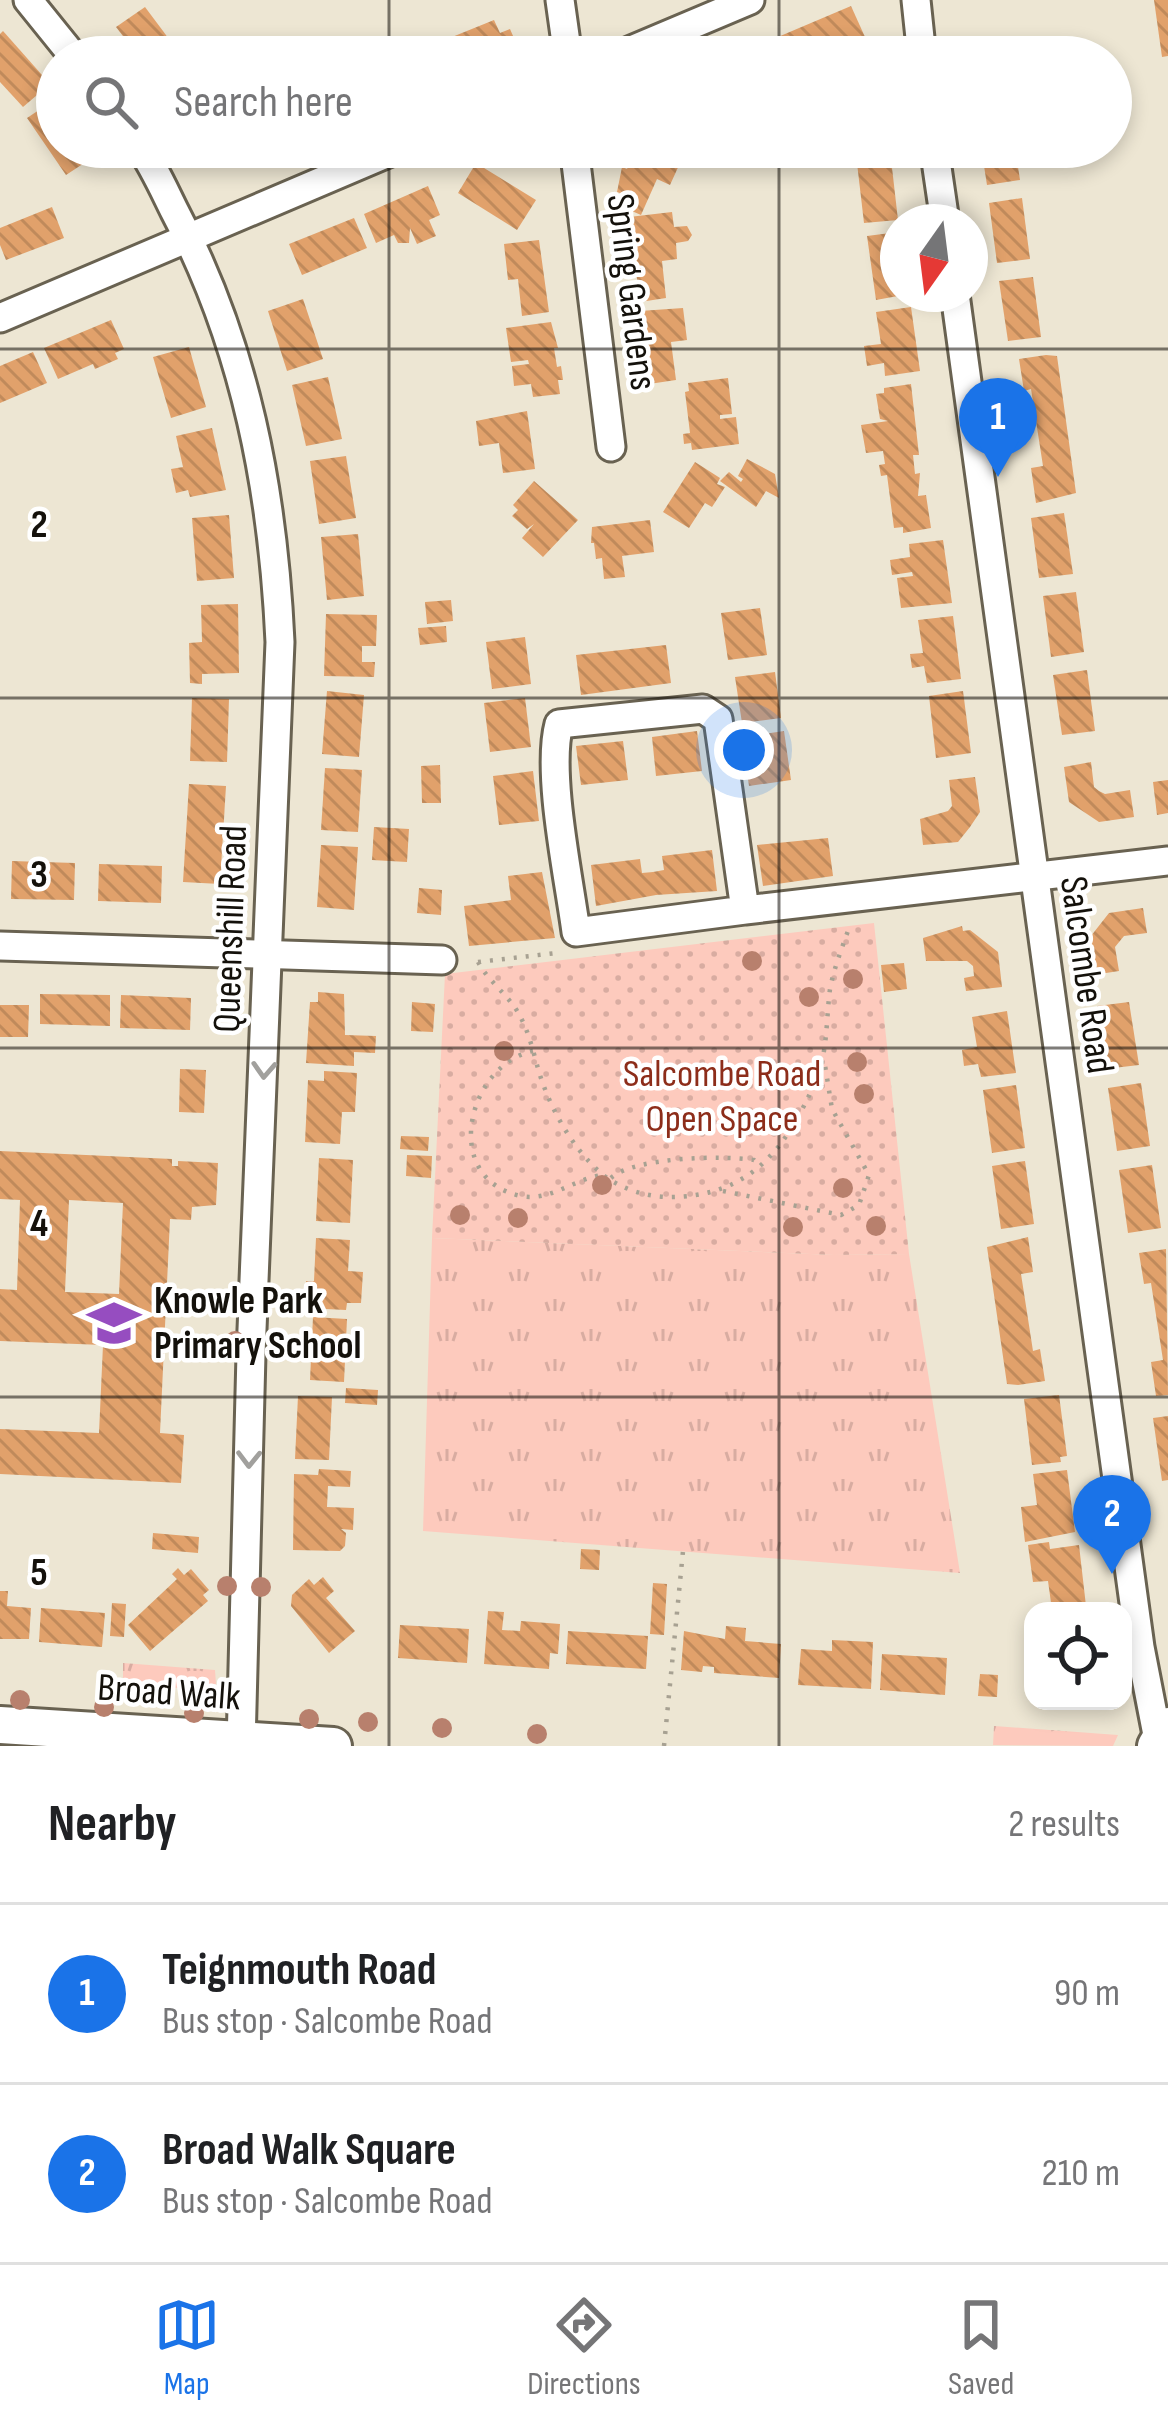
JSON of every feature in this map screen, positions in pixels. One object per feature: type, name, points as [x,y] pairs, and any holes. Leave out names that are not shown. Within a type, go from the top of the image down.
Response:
[{"type":"street","points":[[28,0],[57,36]]},
{"type":"street","points":[[560,0],[565,36]]},
{"type":"street","points":[[665,36],[750,0]]},
{"type":"street","points":[[916,0],[920,36]]},
{"type":"street","name":"Queenshill Road","points":[[151,168],[189,237],[222,314],[244,383],[266,475],[276,560],[280,643],[251,1354],[241,1743]]},
{"type":"street","points":[[0,318],[352,168]]},
{"type":"street","name":"Spring Gardens","points":[[577,168],[610,447]]},
{"type":"street","points":[[937,168],[942,204]]},
{"type":"street","name":"Salcombe Road","points":[[957,312],[1143,1666],[1160,1738]]},
{"type":"street","points":[[745,910],[718,719],[703,709],[559,724],[554,743],[556,779],[576,932],[1168,861]]},
{"type":"street","points":[[0,946],[442,960]]},
{"type":"street","points":[[1143,1666],[1168,1693]]},
{"type":"street","name":"Broad Walk","points":[[0,1725],[333,1746]]},
{"type":"path","points":[[478,962],[487,977],[506,992],[524,1022],[548,1099],[563,1126],[606,1177],[658,1197],[723,1191],[841,1215],[859,1204],[869,1175],[832,1109],[824,1054],[831,987],[855,912],[854,899]]},
{"type":"path","points":[[442,960],[478,962],[566,952],[576,932]]},
{"type":"path","points":[[533,1051],[514,1055],[496,1071],[468,1131],[482,1171],[500,1188],[523,1196],[543,1196],[583,1178],[606,1177],[632,1166],[719,1158],[754,1160],[760,1167]]},
{"type":"path","points":[[723,1191],[760,1167],[806,1100],[824,1054]]},
{"type":"path","points":[[664,1746],[683,1551]]},
{"type":"green space","name":"Salcombe Road Open Space","points":[[874,923],[909,1254],[432,1238],[445,974]]},
{"type":"green space","points":[[432,1238],[909,1254],[960,1573],[423,1531]]},
{"type":"green space","points":[[123,1663],[215,1670],[216,1684],[206,1689],[123,1686]]},
{"type":"green space","points":[[994,1726],[1118,1735],[1113,1746],[993,1745]]},
{"type":"building","points":[[1154,0],[1168,0],[1168,56],[1162,57]]},
{"type":"building","points":[[851,6],[865,36],[780,36]]},
{"type":"building","points":[[145,7],[166,36],[123,36],[116,27]]},
{"type":"building","points":[[494,20],[500,33],[510,29],[513,36],[455,36]]},
{"type":"building","points":[[3,31],[36,68],[36,96],[23,107],[0,82]]},
{"type":"building","points":[[473,168],[484,168],[536,200],[517,230],[458,193]]},
{"type":"building","points":[[622,168],[678,168],[670,185],[657,179],[641,215],[618,205],[623,194],[617,192]]},
{"type":"building","points":[[858,168],[892,168],[896,204],[880,204],[880,222],[864,223]]},
{"type":"building","points":[[984,168],[1018,168],[1020,180],[987,185]]},
{"type":"building","points":[[428,186],[440,215],[429,220],[436,236],[417,244],[410,228],[409,243],[398,243],[394,235],[376,243],[364,214]]},
{"type":"building","points":[[1022,198],[1030,259],[997,263],[989,203]]},
{"type":"building","points":[[52,207],[64,238],[6,260],[0,228]]},
{"type":"building","points":[[672,212],[674,227],[687,226],[692,235],[676,243],[677,259],[662,261],[666,298],[640,302],[634,256],[627,257],[626,243],[633,242],[629,217]]},
{"type":"building","points":[[354,218],[367,248],[302,275],[289,244]]},
{"type":"building","points":[[880,234],[880,299],[876,300],[867,236]]},
{"type":"building","points":[[539,240],[549,312],[522,316],[518,279],[508,280],[504,244]]},
{"type":"building","points":[[1033,277],[1041,337],[1008,341],[999,281]]},
{"type":"building","points":[[303,299],[323,359],[287,371],[268,311]]},
{"type":"building","points":[[683,308],[687,340],[671,342],[676,380],[649,384],[644,340],[637,341],[635,326],[642,325],[640,311]]},
{"type":"building","points":[[876,312],[912,312],[920,371],[885,376],[884,363],[867,366],[864,346],[881,344]]},
{"type":"building","points":[[111,320],[124,349],[115,353],[118,359],[58,379],[44,348]]},
{"type":"building","points":[[551,322],[563,380],[558,380],[560,394],[533,397],[531,384],[514,386],[512,366],[529,364],[528,360],[511,362],[506,328]]},
{"type":"building","points":[[189,347],[206,407],[171,418],[153,357]]},
{"type":"building","points":[[33,352],[47,383],[0,403],[0,366]]},
{"type":"building","points":[[1057,356],[1076,493],[1036,503],[1031,468],[1043,466],[1031,389],[1024,391],[1019,359]]},
{"type":"building","points":[[328,377],[342,439],[306,446],[292,385]]},
{"type":"building","points":[[728,378],[732,414],[720,415],[720,419],[736,417],[739,444],[692,450],[691,443],[684,444],[683,434],[690,433],[688,383]]},
{"type":"building","points":[[911,384],[918,496],[926,495],[931,528],[903,533],[903,527],[894,528],[887,475],[881,476],[883,451],[866,453],[861,425],[888,421],[880,419],[876,394]]},
{"type":"building","points":[[527,411],[535,469],[503,473],[499,443],[479,446],[476,421]]},
{"type":"building","points":[[212,428],[226,490],[190,497],[188,490],[176,493],[171,469],[183,467],[176,436]]},
{"type":"building","points":[[346,456],[356,518],[319,524],[310,461]]},
{"type":"building","points":[[747,459],[775,474],[779,498],[766,491],[756,507],[720,481],[729,472],[741,482],[738,476]]},
{"type":"building","points":[[695,462],[720,478],[717,484],[725,487],[712,507],[705,503],[689,528],[663,512]]},
{"type":"building","points":[[534,481],[578,520],[543,557],[522,538],[534,524],[527,529],[512,516],[518,510],[513,505]]},
{"type":"building","points":[[1064,513],[1073,574],[1039,578],[1031,518]]},
{"type":"building","points":[[229,515],[234,578],[197,581],[192,518]]},
{"type":"building","points":[[650,520],[654,552],[622,556],[625,577],[604,579],[602,558],[596,559],[591,543],[592,527]]},
{"type":"building","points":[[358,534],[364,596],[327,600],[321,537]]},
{"type":"building","points":[[943,540],[952,603],[901,608],[897,578],[913,576],[912,572],[892,575],[890,560],[910,557],[909,544]]},
{"type":"building","points":[[1076,592],[1084,652],[1051,657],[1043,596]]},
{"type":"building","points":[[451,600],[453,621],[427,624],[425,602]]},
{"type":"building","points":[[238,604],[239,673],[202,674],[202,684],[190,683],[189,643],[202,642],[201,605]]},
{"type":"building","points":[[760,608],[767,655],[728,660],[721,613]]},
{"type":"building","points":[[326,614],[377,615],[376,646],[362,646],[362,662],[375,662],[374,677],[324,676]]},
{"type":"building","points":[[953,616],[961,679],[927,683],[924,666],[912,668],[910,654],[923,653],[918,620]]},
{"type":"building","points":[[446,626],[447,642],[420,645],[418,628]]},
{"type":"building","points":[[525,637],[531,684],[492,689],[486,642]]},
{"type":"building","points":[[666,645],[671,683],[581,695],[576,655]]},
{"type":"building","points":[[1087,670],[1095,731],[1062,735],[1053,675]]},
{"type":"building","points":[[775,672],[781,718],[742,723],[735,677]]},
{"type":"building","points":[[327,691],[364,695],[359,757],[322,754]]},
{"type":"building","points":[[963,691],[971,753],[936,758],[929,696]]},
{"type":"building","points":[[192,698],[229,699],[227,762],[190,761]]},
{"type":"building","points":[[525,698],[531,747],[490,752],[484,703]]},
{"type":"building","points":[[697,731],[702,771],[656,776],[652,737]]},
{"type":"building","points":[[784,731],[791,780],[749,786],[742,737]]},
{"type":"building","points":[[623,741],[628,780],[581,785],[576,746]]},
{"type":"building","points":[[1091,762],[1094,787],[1099,791],[1130,790],[1134,817],[1099,822],[1069,802],[1064,767]]},
{"type":"building","points":[[440,765],[441,803],[422,803],[421,766]]},
{"type":"building","points":[[325,768],[362,770],[358,832],[321,830]]},
{"type":"building","points":[[533,771],[539,821],[499,825],[493,776]]},
{"type":"building","points":[[975,777],[980,812],[970,827],[958,842],[923,845],[920,819],[952,806],[949,780]]},
{"type":"building","points":[[1168,780],[1168,813],[1157,815],[1153,782]]},
{"type":"building","points":[[189,784],[226,786],[220,884],[183,882]]},
{"type":"building","points":[[374,827],[409,829],[407,862],[372,860]]},
{"type":"building","points":[[828,838],[833,876],[763,886],[757,845]]},
{"type":"building","points":[[321,845],[358,847],[354,910],[317,907]]},
{"type":"building","points":[[712,850],[717,891],[596,906],[591,865],[640,859],[642,873],[653,872],[664,870],[662,856]]},
{"type":"building","points":[[12,861],[75,863],[74,900],[11,899]]},
{"type":"building","points":[[99,864],[162,866],[161,903],[98,901]]},
{"type":"building","points":[[542,872],[555,938],[469,946],[464,906],[511,900],[508,876]]},
{"type":"building","points":[[419,888],[442,890],[441,915],[417,913]]},
{"type":"building","points":[[1143,908],[1147,933],[1124,936],[1115,947],[1119,971],[1093,975],[1087,941],[1109,913]]},
{"type":"building","points":[[962,926],[998,952],[1002,987],[966,991],[964,978],[974,976],[967,961],[926,961],[923,938]]},
{"type":"building","points":[[904,963],[907,989],[884,992],[881,965]]},
{"type":"building","points":[[318,992],[344,994],[345,1035],[376,1036],[375,1053],[354,1052],[354,1066],[306,1063],[310,1002],[318,1002]]},
{"type":"building","points":[[40,994],[110,995],[110,1026],[40,1024]]},
{"type":"building","points":[[121,995],[191,998],[190,1030],[120,1028]]},
{"type":"building","points":[[412,1002],[435,1004],[433,1032],[411,1031]]},
{"type":"building","points":[[1129,1002],[1139,1065],[1105,1069],[1097,1006]]},
{"type":"building","points":[[0,1005],[29,1005],[28,1037],[0,1037]]},
{"type":"building","points":[[1007,1011],[1016,1073],[981,1077],[978,1064],[964,1066],[962,1050],[977,1047],[972,1017]]},
{"type":"building","points":[[180,1069],[206,1070],[204,1113],[179,1112]]},
{"type":"building","points":[[324,1071],[357,1073],[355,1112],[342,1112],[340,1144],[305,1142],[308,1080],[324,1081]]},
{"type":"building","points":[[1141,1083],[1150,1146],[1117,1151],[1108,1088]]},
{"type":"building","points":[[1016,1085],[1025,1148],[992,1153],[983,1090]]},
{"type":"building","points":[[401,1136],[429,1137],[428,1151],[400,1149]]},
{"type":"building","name":"Knowle Park Primary School","points":[[0,1151],[172,1159],[172,1166],[178,1166],[178,1161],[218,1163],[216,1205],[192,1207],[191,1220],[170,1219],[160,1433],[184,1435],[181,1483],[0,1474],[0,1429],[99,1433],[103,1345],[0,1341],[0,1289],[17,1290],[20,1200],[0,1199]],"holes":[[[69,1200],[123,1203],[119,1294],[65,1292]]]},
{"type":"building","points":[[407,1155],[432,1156],[431,1178],[406,1176]]},
{"type":"building","points":[[319,1158],[353,1160],[350,1223],[316,1221]]},
{"type":"building","points":[[1025,1161],[1034,1224],[1001,1229],[992,1166]]},
{"type":"building","points":[[1152,1165],[1161,1228],[1128,1233],[1119,1170]]},
{"type":"building","points":[[1028,1237],[1033,1272],[1021,1274],[1033,1351],[1040,1349],[1045,1381],[1007,1384],[987,1247]]},
{"type":"building","points":[[316,1238],[350,1240],[348,1271],[363,1272],[361,1303],[347,1303],[346,1310],[305,1308],[306,1281],[314,1281]]},
{"type":"building","points":[[1166,1249],[1168,1395],[1156,1396],[1151,1362],[1163,1360],[1151,1283],[1144,1284],[1139,1253]]},
{"type":"building","points":[[313,1317],[347,1319],[344,1382],[310,1380]]},
{"type":"building","points":[[346,1388],[378,1390],[377,1405],[345,1403]]},
{"type":"building","points":[[1059,1395],[1067,1456],[1060,1457],[1061,1462],[1032,1465],[1024,1399]]},
{"type":"building","points":[[298,1396],[332,1397],[329,1460],[295,1459]]},
{"type":"building","points":[[1168,1416],[1168,1480],[1162,1481],[1153,1418]]},
{"type":"building","points":[[319,1469],[351,1471],[350,1487],[328,1486],[327,1507],[354,1508],[353,1530],[341,1529],[346,1533],[340,1551],[293,1550],[294,1474],[318,1475]]},
{"type":"building","points":[[1067,1470],[1075,1532],[1025,1542],[1021,1507],[1037,1505],[1033,1474]]},
{"type":"building","points":[[153,1533],[199,1537],[198,1553],[152,1549]]},
{"type":"building","points":[[1049,1542],[1050,1549],[1079,1545],[1086,1602],[1051,1602],[1048,1581],[1033,1582],[1028,1545]]},
{"type":"building","points":[[581,1549],[600,1550],[599,1570],[580,1569]]},
{"type":"building","points":[[178,1568],[184,1575],[191,1569],[209,1590],[203,1595],[208,1601],[150,1651],[128,1625],[177,1579],[172,1574]]},
{"type":"building","points":[[323,1577],[334,1591],[326,1598],[355,1631],[329,1653],[291,1606],[292,1595],[309,1579],[314,1585]]},
{"type":"building","points":[[653,1583],[667,1584],[664,1635],[650,1634]]},
{"type":"building","points":[[0,1591],[8,1591],[7,1606],[31,1608],[29,1639],[0,1639]]},
{"type":"building","points":[[112,1603],[126,1604],[124,1637],[110,1636]]},
{"type":"building","points":[[41,1608],[105,1613],[102,1647],[39,1642]]},
{"type":"building","points":[[488,1611],[504,1612],[502,1630],[520,1631],[521,1621],[560,1624],[558,1654],[550,1653],[549,1669],[484,1664]]},
{"type":"building","points":[[400,1625],[469,1629],[467,1663],[398,1658]]},
{"type":"building","points":[[726,1626],[746,1628],[745,1641],[781,1644],[779,1678],[714,1673],[714,1667],[703,1666],[702,1672],[681,1670],[684,1631],[725,1639]]},
{"type":"building","points":[[568,1631],[648,1636],[646,1669],[566,1664]]},
{"type":"building","points":[[832,1640],[873,1642],[871,1689],[798,1685],[801,1649],[832,1651]]},
{"type":"building","points":[[882,1654],[947,1658],[945,1695],[880,1690]]},
{"type":"building","points":[[980,1674],[998,1675],[997,1697],[978,1696]]},
{"type":"place","name":"Teignmouth Road","points":[[998,477]]},
{"type":"place","name":"Knowle Park Primary School","points":[[114,1323]]},
{"type":"place","name":"Broad Walk Square","points":[[1112,1574]]}]
